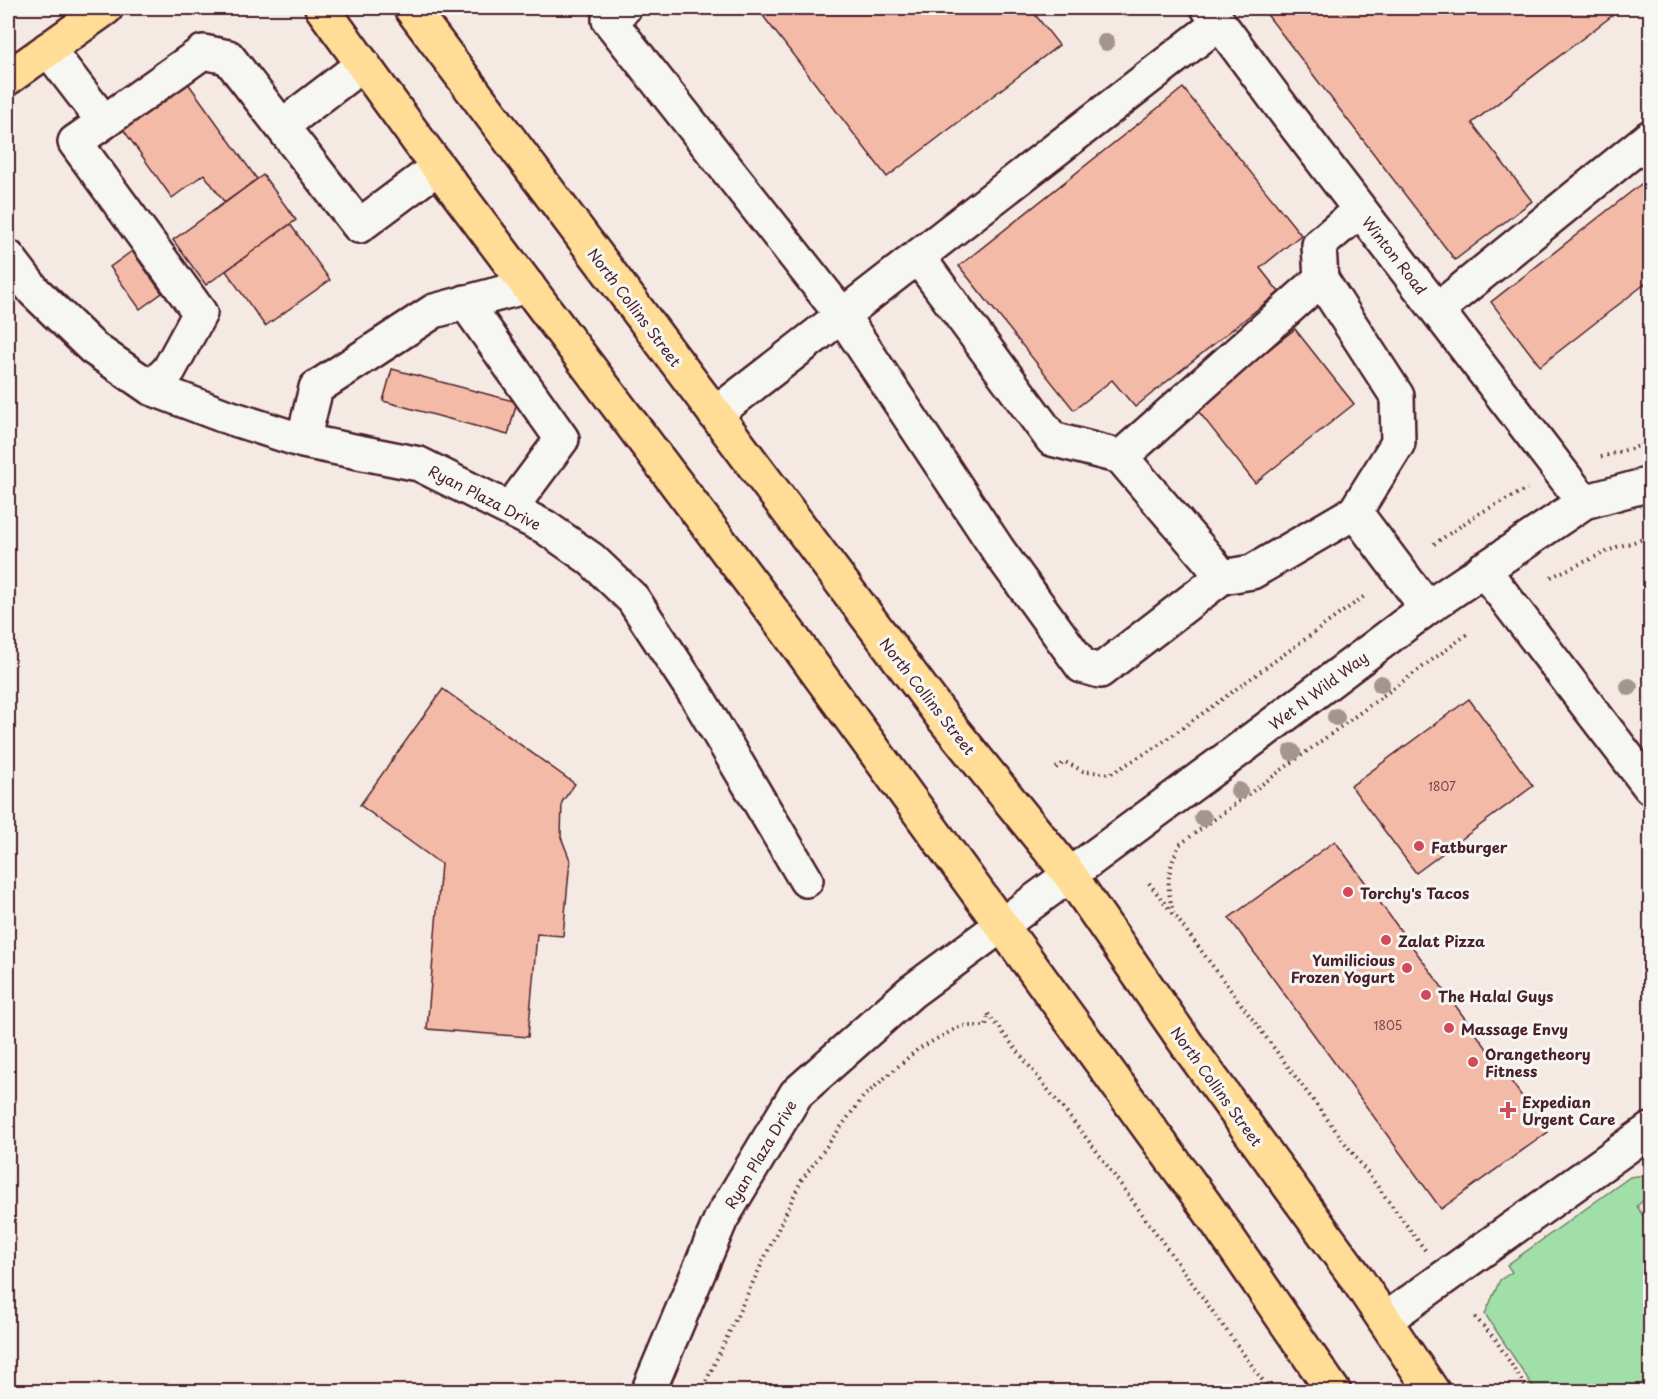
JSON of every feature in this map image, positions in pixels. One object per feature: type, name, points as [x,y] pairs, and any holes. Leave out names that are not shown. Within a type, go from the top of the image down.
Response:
[{"type":"main road","points":[[8,78],[106,8]]},
{"type":"main road","points":[[322,8],[438,167],[781,622],[1206,1206],[1334,1392]]},
{"type":"main road","name":"North Collins Street","points":[[411,8],[944,719],[1070,875],[1188,1046],[1385,1320],[1433,1392]]},
{"type":"main road","points":[[428,8],[485,106]]},
{"type":"street","points":[[624,8],[609,20],[842,315],[998,550],[1082,666],[1100,671],[1222,578],[1252,572],[1355,512],[1398,443],[1397,396],[1321,279],[1319,245],[1360,210]]},
{"type":"street","points":[[715,414],[918,257],[1213,15]]},
{"type":"street","name":"Winton Road","points":[[1213,15],[1584,502]]},
{"type":"street","points":[[48,49],[104,122]]},
{"type":"street","points":[[151,388],[170,370],[200,314],[75,142],[203,52],[228,57],[359,226],[438,167]]},
{"type":"street","points":[[282,126],[363,64]]},
{"type":"street","points":[[1437,310],[1650,136]]},
{"type":"street","name":"Ryan Plaza Drive","points":[[8,257],[34,291],[93,348],[151,388],[222,415],[303,441],[419,464],[545,527],[591,559],[633,599],[698,698],[806,880]]},
{"type":"street","points":[[918,257],[1052,439],[1121,457],[1222,578]]},
{"type":"street","points":[[1121,457],[1321,279]]},
{"type":"street","points":[[303,441],[316,388],[434,311],[528,286]]},
{"type":"street","points":[[465,302],[562,439],[510,509]]},
{"type":"street","name":"Wet N Wild Way","points":[[1001,926],[1427,608],[1483,569],[1584,502],[1650,484]]},
{"type":"street","points":[[1355,512],[1427,608]]},
{"type":"street","points":[[1483,569],[1650,787]]},
{"type":"street","name":"Ryan Plaza Drive","points":[[648,1392],[721,1219],[795,1094],[911,992],[1001,926]]},
{"type":"street","points":[[1385,1320],[1650,1130]]},
{"type":"path","points":[[1601,457],[1650,443]]},
{"type":"path","points":[[1434,544],[1478,514],[1527,489]]},
{"type":"path","points":[[1551,577],[1617,547],[1650,537]]},
{"type":"path","points":[[1056,768],[1065,762],[1083,771],[1110,774],[1156,747],[1366,595]]},
{"type":"path","points":[[1173,913],[1167,889],[1170,866],[1179,845],[1469,633]]},
{"type":"path","points":[[1149,883],[1431,1257]]},
{"type":"path","points":[[701,1392],[801,1181],[863,1097],[918,1049],[961,1026],[986,1026],[988,1014],[1095,1149],[1271,1392]]},
{"type":"path","points":[[1475,1317],[1496,1339],[1529,1392]]},
{"type":"green space","points":[[1645,1175],[1650,1180],[1650,1195],[1637,1206],[1650,1228],[1650,1391],[1536,1391],[1485,1314],[1500,1280],[1512,1272],[1507,1265],[1630,1177]]},
{"type":"building","points":[[757,8],[1030,8],[1059,45],[887,177]]},
{"type":"building","points":[[1262,8],[1613,8],[1617,12],[1472,123],[1532,201],[1455,260]]},
{"type":"building","points":[[185,79],[257,179],[225,203],[204,174],[172,198],[120,125]]},
{"type":"building","points":[[1183,88],[1301,235],[1260,268],[1279,292],[1135,407],[1112,380],[1074,410],[959,266]]},
{"type":"building","points":[[263,175],[296,220],[206,285],[173,240]]},
{"type":"building","points":[[1650,177],[1650,280],[1540,366],[1491,302]]},
{"type":"building","points":[[290,224],[330,280],[265,326],[226,271]]},
{"type":"building","points":[[132,251],[162,293],[140,309],[110,267]]},
{"type":"building","points":[[1295,329],[1354,404],[1255,483],[1195,407]]},
{"type":"building","points":[[392,369],[517,402],[508,435],[383,401]]},
{"type":"building","points":[[443,689],[575,784],[562,802],[561,837],[570,860],[563,936],[537,934],[528,1037],[427,1029],[441,864],[360,805]]},
{"type":"building","points":[[1469,699],[1533,786],[1416,873],[1351,786]]},
{"type":"building","points":[[1335,841],[1548,1132],[1441,1209],[1229,918]]},
{"type":"place","name":"Fatburger","points":[[1419,846]]},
{"type":"place","name":"Torchy's Tacos","points":[[1348,892]]},
{"type":"place","name":"Zalat Pizza","points":[[1386,940]]},
{"type":"place","name":"Yumilicious Frozen Yogurt","points":[[1407,968]]},
{"type":"place","name":"The Halal Guys","points":[[1426,995]]},
{"type":"place","name":"Massage Envy","points":[[1449,1028]]},
{"type":"place","name":"Orangetheory Fitness","points":[[1473,1062]]},
{"type":"place","name":"Expedian Urgent Care","points":[[1508,1110]]}]
